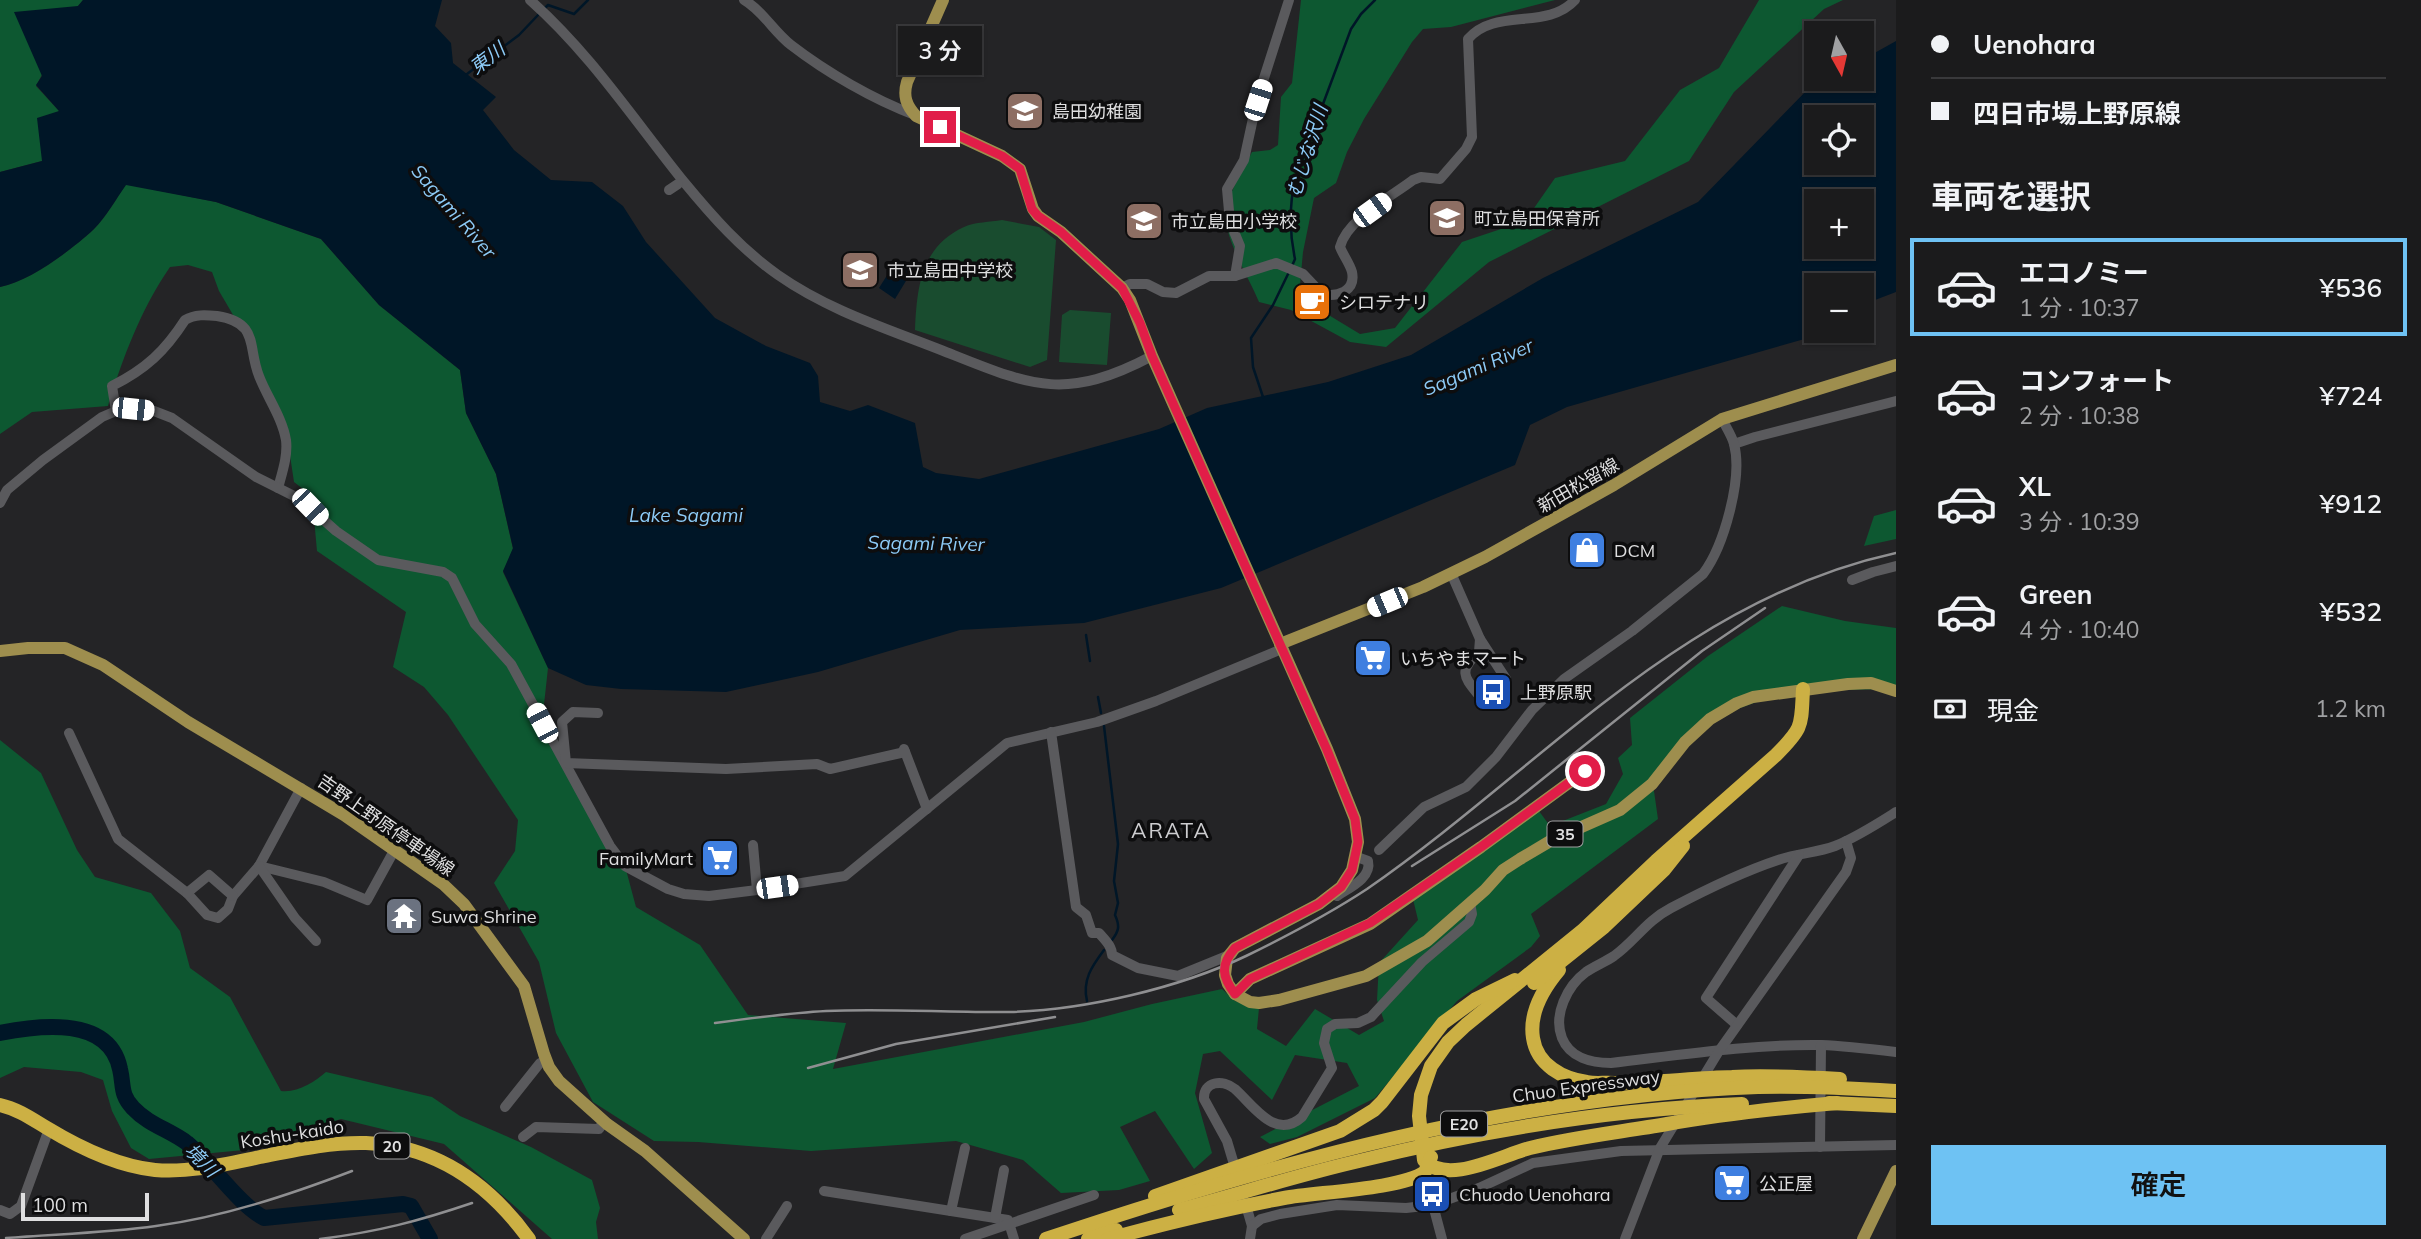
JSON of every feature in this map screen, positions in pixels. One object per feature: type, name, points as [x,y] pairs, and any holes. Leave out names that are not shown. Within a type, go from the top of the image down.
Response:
[{"type":"highway","points":[[1427,1087],[1446,1056],[1465,1035],[1573,953],[1664,870],[1695,832],[1800,739],[1808,724],[1808,708],[1803,689]]},
{"type":"highway","points":[[1108,1239],[1235,1207],[1288,1197],[1404,1182],[1420,1176],[1428,1162],[1427,1087],[1436,1057],[1455,1034],[1582,931],[1791,740],[1801,724],[1803,689]]},
{"type":"highway","points":[[1573,953],[1542,995],[1532,1027],[1539,1057],[1552,1069],[1574,1080],[1589,1083],[1631,1083],[1786,1076],[1896,1085]]},
{"type":"highway","points":[[1084,1233],[1183,1185],[1340,1131],[1382,1102],[1443,1023],[1476,999],[1534,971]]},
{"type":"highway","name":"Chuo Expressway","points":[[1084,1233],[1296,1163],[1458,1125],[1545,1109],[1634,1097],[1747,1088],[1896,1091]]},
{"type":"highway","name":"Chuo Expressway","points":[[1046,1239],[1172,1212],[1358,1161],[1523,1128],[1675,1108],[1780,1102],[1896,1106]]},
{"type":"highway","points":[[1428,1162],[1444,1172],[1452,1171],[1576,1138],[1708,1117],[1837,1103]]},
{"type":"highway","name":"Koshu-kaido","points":[[0,1105],[15,1109],[49,1129],[120,1163],[153,1170],[191,1169],[335,1145],[365,1143],[390,1146],[439,1161],[478,1183],[514,1219],[529,1239]]},
{"type":"main road","points":[[943,0],[905,89],[907,105],[916,116],[1011,161],[1024,177],[1032,209],[1038,216],[1061,232],[1122,288],[1140,323],[1152,356],[1355,819],[1357,857],[1348,880],[1332,896],[1235,948],[1224,967],[1231,989],[1370,923],[1585,771]]},
{"type":"main road","name":"新田松留線","points":[[1281,647],[1412,592],[1485,557],[1614,485],[1722,419],[1896,365]]},
{"type":"main road","name":"吉野上野原停車場線","points":[[0,651],[52,647],[80,653],[103,665],[188,722],[301,788],[395,849],[443,884],[464,904],[524,986],[547,1061],[559,1081],[604,1121],[645,1151],[744,1239]]},
{"type":"main road","name":"35","points":[[1231,989],[1250,1002],[1259,1003],[1366,976],[1427,941],[1503,870],[1552,840],[1620,810],[1653,784],[1685,742],[1710,719],[1737,703],[1753,696],[1871,683],[1896,691]]},
{"type":"main road","points":[[1863,1239],[1896,1171]]},
{"type":"street","points":[[530,0],[556,24],[600,74],[723,228],[763,264],[805,292],[838,310],[994,371],[1044,384],[1068,385],[1092,381],[1117,373],[1152,356]]},
{"type":"street","points":[[744,0],[753,5],[791,45],[849,83],[916,116]]},
{"type":"street","points":[[1235,276],[1240,246],[1230,222],[1227,188],[1244,160],[1258,100],[1289,0]]},
{"type":"street","points":[[1122,288],[1130,284],[1147,284],[1163,292],[1176,293],[1209,276],[1235,276],[1276,263],[1303,274],[1322,294],[1340,294],[1348,289],[1352,281],[1352,271],[1340,247],[1342,237],[1351,225],[1413,180],[1422,177],[1440,179],[1466,149],[1472,137],[1468,38],[1485,25],[1557,13],[1575,0]]},
{"type":"street","points":[[116,411],[112,386],[149,364],[186,320],[205,315],[235,321],[250,335],[259,376],[284,430],[286,450],[278,488]]},
{"type":"street","points":[[1734,444],[1755,436],[1896,401]]},
{"type":"street","points":[[0,503],[7,490],[87,427],[116,411],[154,411],[172,418],[256,477],[300,499],[335,531],[378,559],[431,568],[452,578],[475,624],[511,664],[610,846],[625,866],[668,890],[684,894],[709,896],[845,876],[1007,743],[1097,722],[1156,701],[1281,647]]},
{"type":"street","points":[[1380,850],[1424,807],[1466,787],[1496,757],[1532,710],[1564,679],[1632,631],[1703,574],[1712,563],[1730,514],[1735,463],[1734,444],[1722,419]]},
{"type":"street","points":[[1852,580],[1896,566]]},
{"type":"street","points":[[1451,573],[1480,639],[1506,679],[1507,685],[1495,704],[1484,702],[1464,671],[1466,663],[1479,652],[1480,639]]},
{"type":"street","points":[[566,763],[562,722],[573,712],[598,713]]},
{"type":"street","points":[[1051,732],[1076,907],[1086,915],[1093,933],[1098,933],[1112,948],[1112,956],[1138,968],[1178,976],[1212,964],[1272,935],[1319,910],[1366,875],[1368,861],[1357,857]]},
{"type":"street","points":[[69,733],[118,839],[187,893],[207,915],[218,918],[228,909],[233,897],[259,866],[301,788]]},
{"type":"street","points":[[566,763],[726,769],[817,764],[830,769],[905,751],[928,809]]},
{"type":"street","points":[[1896,812],[1833,847],[1779,859],[1649,920],[1615,955],[1583,974],[1570,990],[1559,1015],[1563,1041],[1581,1058],[1593,1063],[1821,1045],[1896,1052]]},
{"type":"street","points":[[1625,1239],[1663,1146],[1719,1051],[1846,872],[1850,858],[1846,841]]},
{"type":"street","points":[[753,845],[757,890]]},
{"type":"street","points":[[259,866],[324,882],[367,900],[395,849]]},
{"type":"street","points":[[1737,1026],[1706,998],[1799,855]]},
{"type":"street","points":[[259,866],[295,918],[316,941]]},
{"type":"street","points":[[187,893],[209,876],[233,897]]},
{"type":"street","points":[[1250,1239],[1251,1222],[1232,1155],[1203,1092],[1215,1083],[1224,1083],[1233,1088],[1263,1118],[1287,1125],[1295,1123],[1302,1117],[1332,1068],[1324,1044],[1328,1029],[1335,1024],[1358,1023],[1371,1017],[1422,962],[1469,922],[1472,915],[1470,903]]},
{"type":"street","points":[[1820,1144],[1821,1045]]},
{"type":"street","points":[[505,1108],[540,1063],[547,1061]]},
{"type":"street","points":[[523,1137],[536,1127],[599,1129],[604,1121]]},
{"type":"street","points":[[0,1210],[10,1214],[22,1206],[49,1129]]},
{"type":"street","points":[[1251,1222],[1280,1214],[1337,1205],[1406,1208],[1433,1205],[1533,1164],[1621,1151],[1663,1146],[1896,1145]]},
{"type":"street","points":[[951,1211],[965,1148]]},
{"type":"street","points":[[995,1218],[1004,1170]]},
{"type":"street","points":[[824,1191],[1008,1220],[1014,1239]]},
{"type":"street","points":[[965,1239],[1094,1195]]},
{"type":"street","points":[[1433,1205],[1442,1239]]},
{"type":"street","points":[[766,1239],[787,1206]]},
{"type":"green space","points":[[0,0],[83,0],[36,86],[59,111],[42,161],[0,172]]},
{"type":"green space","points":[[1301,0],[1555,0],[1451,27],[1423,29],[1364,119],[1347,152],[1336,183],[1314,198],[1303,252],[1300,285],[1317,308],[1360,334],[1395,328],[1462,242],[1525,221],[1555,178],[1625,161],[1680,90],[1719,68],[1759,0],[1843,0],[1824,9],[1811,21],[1804,21],[1804,27],[1734,92],[1689,161],[1489,262],[1386,347],[1350,342],[1291,310],[1259,302],[1229,236],[1227,208],[1236,183],[1252,152],[1270,150],[1278,145],[1281,97],[1292,83]]},
{"type":"green space","points":[[126,184],[216,202],[321,239],[379,305],[460,370],[466,413],[496,474],[513,549],[503,572],[548,668],[542,723],[625,866],[636,907],[700,945],[748,1015],[846,1023],[833,1069],[1084,1022],[1222,989],[1235,1001],[1259,1008],[1257,1029],[1286,1046],[1315,1009],[1359,1035],[1384,1021],[1377,1000],[1379,963],[1418,920],[1412,895],[1536,807],[1550,826],[1606,804],[1623,774],[1618,758],[1632,745],[1630,718],[1708,656],[1782,606],[1845,621],[1896,628],[1896,691],[1787,691],[1710,719],[1653,784],[1658,819],[1531,914],[1540,936],[1531,947],[1457,1001],[1375,1098],[1297,1137],[1270,1144],[1260,1137],[1359,1086],[1347,1063],[1295,1055],[1272,1100],[1220,1051],[1203,1054],[1195,1093],[1212,1153],[1194,1169],[1155,1111],[1120,1127],[1150,1181],[1119,1190],[1061,1193],[1023,1160],[956,1141],[811,1151],[654,1141],[593,1102],[556,1033],[539,962],[494,883],[515,851],[518,820],[448,715],[424,687],[393,667],[406,612],[317,551],[312,496],[294,482],[286,429],[212,272],[188,265],[170,267],[134,334],[108,406],[32,412],[0,434],[0,287],[37,272],[74,246],[94,229]]},
{"type":"green space","points":[[1002,220],[1039,227],[1056,240],[1047,360],[1030,367],[915,330],[920,283],[938,245],[964,227]]},
{"type":"green space","points":[[1070,310],[1111,313],[1107,365],[1059,362],[1062,315]]},
{"type":"green space","points":[[1896,510],[1896,539],[1864,546],[1874,516]]},
{"type":"green space","points":[[0,740],[41,773],[77,850],[95,877],[151,893],[180,931],[190,968],[230,997],[281,1091],[300,1089],[326,1072],[432,1097],[460,1116],[531,1147],[592,1180],[600,1208],[596,1222],[598,1239],[552,1239],[444,1144],[341,1119],[244,1150],[149,1159],[131,1148],[112,1111],[103,1080],[81,1072],[24,1067],[0,1078]]},
{"type":"water","name":"Lake Sagami","points":[[83,0],[442,0],[435,26],[451,43],[453,63],[496,97],[483,110],[514,150],[551,180],[592,182],[623,206],[646,242],[715,318],[766,346],[810,363],[818,376],[820,402],[850,411],[868,405],[915,423],[923,467],[936,473],[979,479],[1159,429],[1207,408],[1328,382],[1411,355],[1543,278],[1698,202],[1806,91],[1874,91],[1874,53],[1896,41],[1896,292],[1874,300],[1874,273],[1804,273],[1804,339],[1567,407],[1530,425],[1515,465],[1221,588],[1084,623],[960,630],[818,672],[726,692],[621,689],[586,685],[548,668],[503,571],[513,548],[496,474],[466,413],[460,370],[379,305],[321,239],[216,202],[126,185],[94,229],[74,246],[37,272],[0,287],[0,172],[42,161],[37,118],[59,111],[36,85],[42,76],[14,12],[78,6]]},
{"type":"water","points":[[896,261],[912,271],[895,299],[879,288]]},
{"type":"waterway","name":"東川","points":[[544,9],[548,5],[574,14],[588,0]]},
{"type":"waterway","name":"むじな沢川","points":[[1292,266],[1295,259],[1291,209],[1295,179],[1351,29],[1375,0]]},
{"type":"waterway","name":"東川","points":[[467,74],[519,35],[539,14]]},
{"type":"waterway","name":"むじな沢川","points":[[1263,397],[1253,367],[1251,338],[1273,305],[1289,272]]},
{"type":"waterway","points":[[1086,635],[1090,661]]},
{"type":"waterway","points":[[1098,697],[1101,713]]},
{"type":"waterway","points":[[1104,726],[1118,844],[1114,881],[1118,903],[1115,915],[1118,928],[1112,940]]},
{"type":"waterway","points":[[1087,1001],[1087,980],[1104,950]]},
{"type":"waterway","name":"境川","points":[[0,1033],[34,1028],[71,1028],[88,1032],[102,1040],[113,1052],[120,1069],[124,1094],[133,1108],[146,1119],[187,1143],[245,1204],[264,1218],[403,1204],[411,1206],[430,1239]]},
{"type":"railway","points":[[715,1023],[826,1011],[1010,1012],[1069,1007],[1162,987],[1220,968],[1292,933],[1367,889],[1431,842],[1616,693],[1680,648],[1747,608],[1818,576],[1896,553]]},
{"type":"railway","points":[[1412,866],[1515,801],[1702,651],[1765,608]]},
{"type":"railway","points":[[808,1068],[896,1044],[1055,1017]]},
{"type":"railway","points":[[6,1238],[118,1230],[181,1222],[256,1204],[352,1171]]},
{"type":"railway","points":[[320,1239],[398,1225],[472,1203]]},
{"type":"place","name":"島田幼稚園","points":[[1025,111]]},
{"type":"place","name":"町立島田保育所","points":[[1447,218]]},
{"type":"place","name":"市立島田小学校","points":[[1144,221]]},
{"type":"place","name":"市立島田中学校","points":[[860,270]]},
{"type":"place","name":"シロテナリ","points":[[1312,302]]},
{"type":"place","name":"DCM","points":[[1587,550]]},
{"type":"place","name":"いちやまマート","points":[[1373,658]]},
{"type":"place","name":"上野原駅","points":[[1493,692]]},
{"type":"place","name":"FamilyMart","points":[[720,858]]},
{"type":"place","name":"Suwa Shrine","points":[[404,916]]},
{"type":"place","name":"公正屋","points":[[1732,1183]]},
{"type":"place","name":"Chuodo Uenohara","points":[[1432,1194]]},
{"type":"district","name":"ARATA","points":[[1171,830]]},
{"type":"route","points":[[940,127],[1002,156],[1020,169],[1032,209],[1111,275],[1130,300],[1355,819],[1357,857],[1348,880],[1332,896],[1319,904],[1235,948],[1224,967],[1227,984],[1235,994],[1250,979],[1370,923],[1585,771]]},
{"type":"water label","name":"Sagami River","points":[[454,211]]},
{"type":"water label","name":"Sagami River","points":[[1478,367]]},
{"type":"water label","name":"Sagami River","points":[[926,543]]}]
